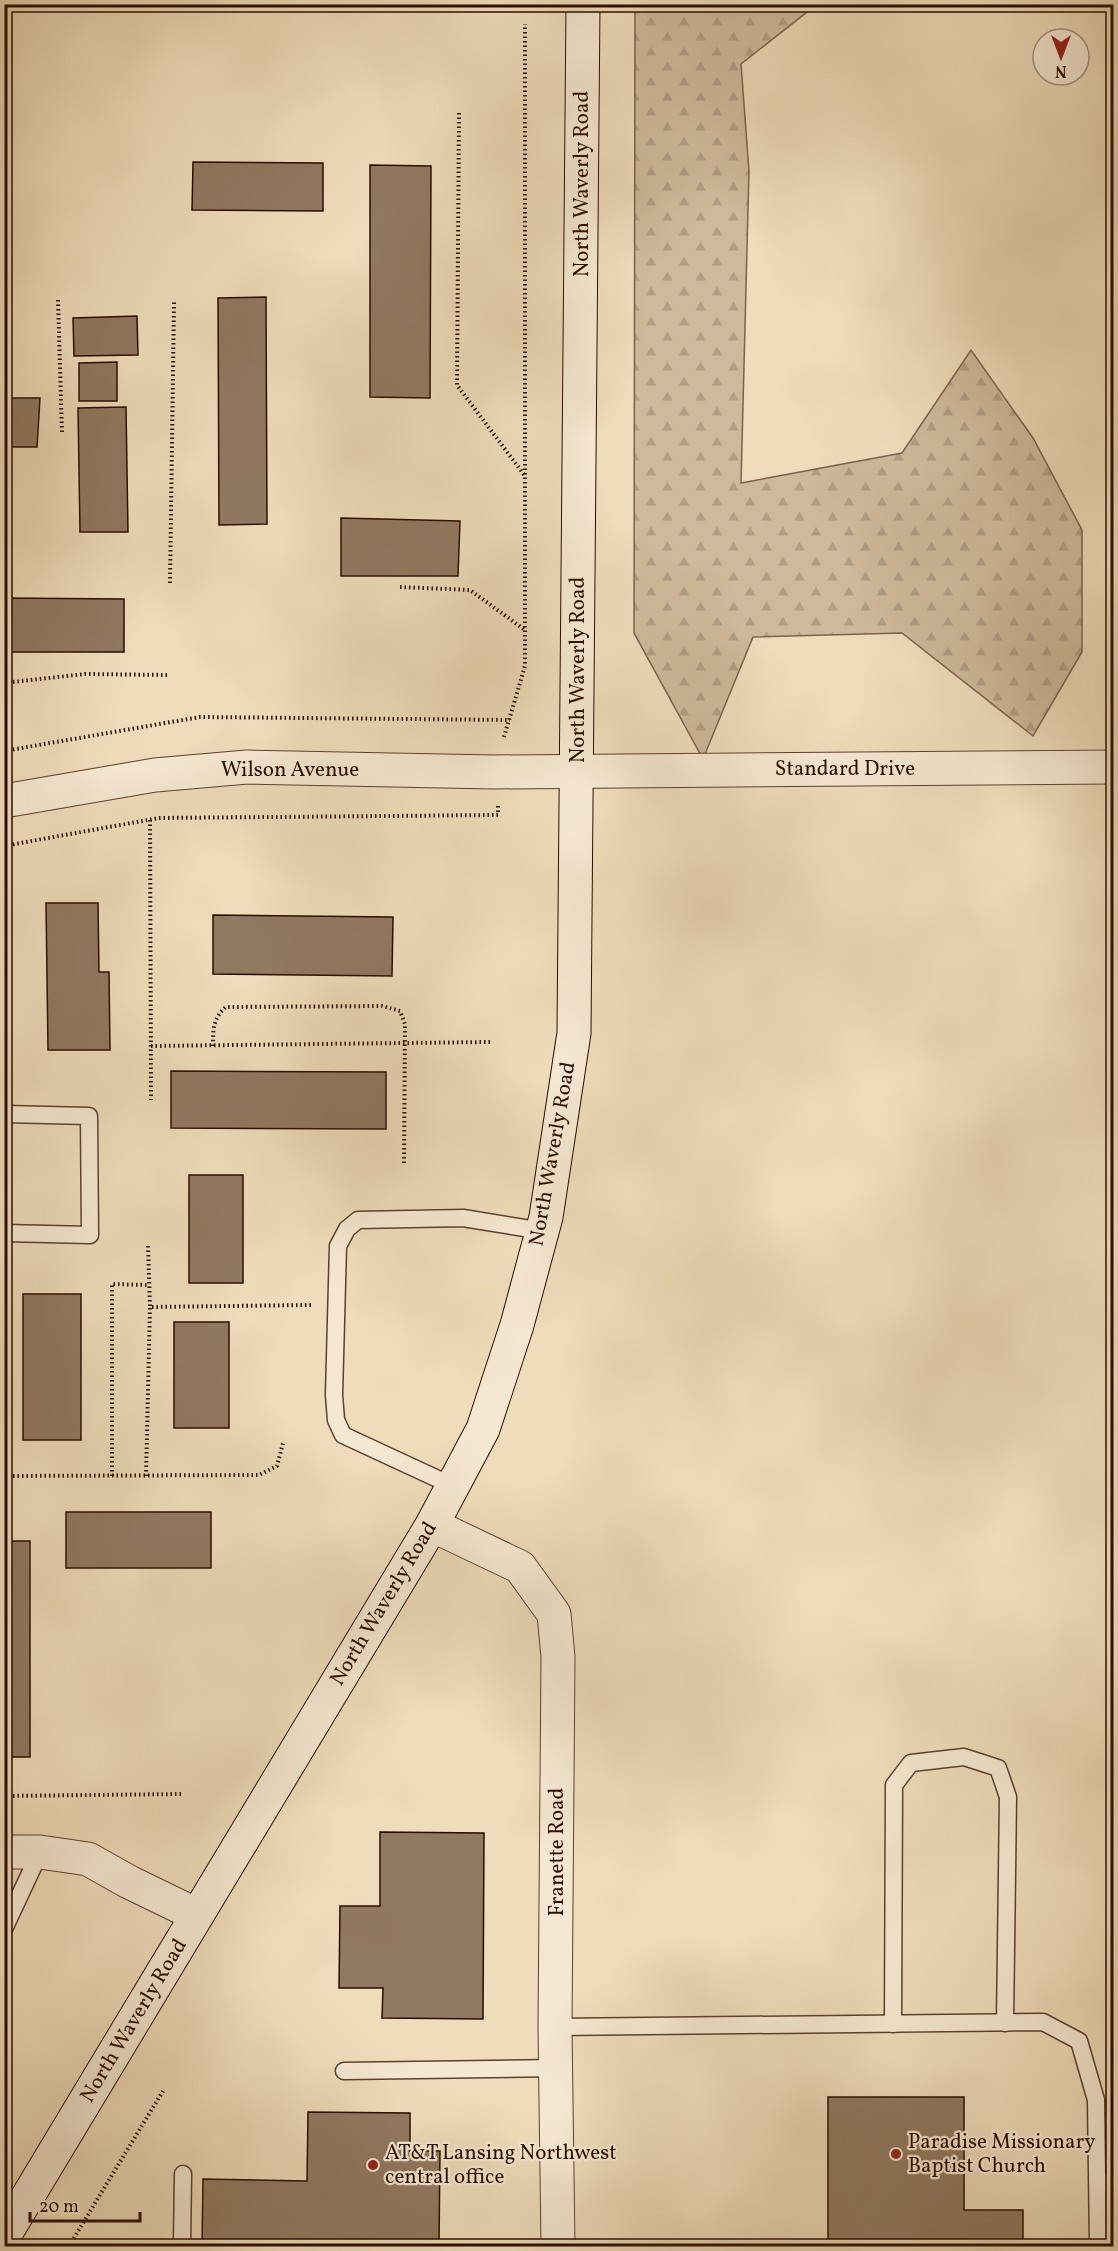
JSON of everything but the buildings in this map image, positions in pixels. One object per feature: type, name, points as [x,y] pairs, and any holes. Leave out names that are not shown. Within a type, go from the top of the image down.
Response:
[{"type":"main road","name":"North Waverly Road","points":[[4,2236],[432,1525],[453,1486],[483,1430],[517,1324],[543,1231],[574,1033],[583,4]]},
{"type":"main road","name":"Wilson Avenue","points":[[4,801],[155,775],[247,767],[494,772],[578,771]]},
{"type":"main road","name":"Standard Drive","points":[[578,771],[1113,767]]},
{"type":"main road","name":"Franette Road","points":[[432,1525],[520,1567],[554,1614],[558,1657],[555,2027],[558,2247]]},
{"type":"main road","points":[[4,1852],[40,1852],[88,1859],[197,1915]]},
{"type":"lane","points":[[4,1114],[89,1116],[90,1235],[4,1233]]},
{"type":"lane","points":[[453,1486],[343,1436],[336,1420],[334,1395],[338,1246],[346,1229],[358,1220],[463,1218],[543,1231]]},
{"type":"lane","points":[[893,2024],[894,1785],[911,1763],[964,1757],[998,1768],[1008,1797],[1005,2023]]},
{"type":"lane","points":[[4,1929],[40,1852]]},
{"type":"lane","points":[[555,2027],[1043,2022],[1079,2041],[1096,2100],[1106,2183],[1098,2247]]},
{"type":"lane","points":[[344,2071],[556,2068]]},
{"type":"lane","points":[[182,2247],[183,2174]]},
{"type":"path","points":[[4,7],[40,8]]},
{"type":"path","points":[[4,846],[159,818],[498,815],[494,772],[525,666],[525,24]]},
{"type":"path","points":[[459,113],[457,385],[525,476]]},
{"type":"path","points":[[58,300],[62,433]]},
{"type":"path","points":[[170,583],[174,303]]},
{"type":"path","points":[[400,587],[470,590],[525,630]]},
{"type":"path","points":[[4,682],[85,674],[168,675]]},
{"type":"path","points":[[4,751],[200,717],[510,720]]},
{"type":"path","points":[[150,820],[151,1100]]},
{"type":"path","points":[[213,1046],[213,1027],[217,1015],[226,1007],[382,1006],[400,1011],[405,1024],[404,1163]]},
{"type":"path","points":[[151,1046],[490,1042]]},
{"type":"path","points":[[146,1476],[150,1307],[148,1246]]},
{"type":"path","points":[[112,1476],[112,1284],[149,1285]]},
{"type":"path","points":[[150,1307],[336,1305]]},
{"type":"path","points":[[4,1476],[260,1475],[277,1466],[283,1443]]},
{"type":"path","points":[[4,1796],[181,1794]]},
{"type":"path","points":[[69,2247],[163,2091]]},
{"type":"green space","points":[[635,5],[816,5],[741,64],[749,171],[741,483],[902,453],[971,350],[1033,438],[1082,530],[1082,652],[1033,736],[902,633],[753,637],[703,759],[634,633]]},
{"type":"place","name":"Paradise Missionary Baptist Church","points":[[896,2154]]},
{"type":"place","name":"AT&T Lansing Northwest central office","points":[[373,2165]]}]
